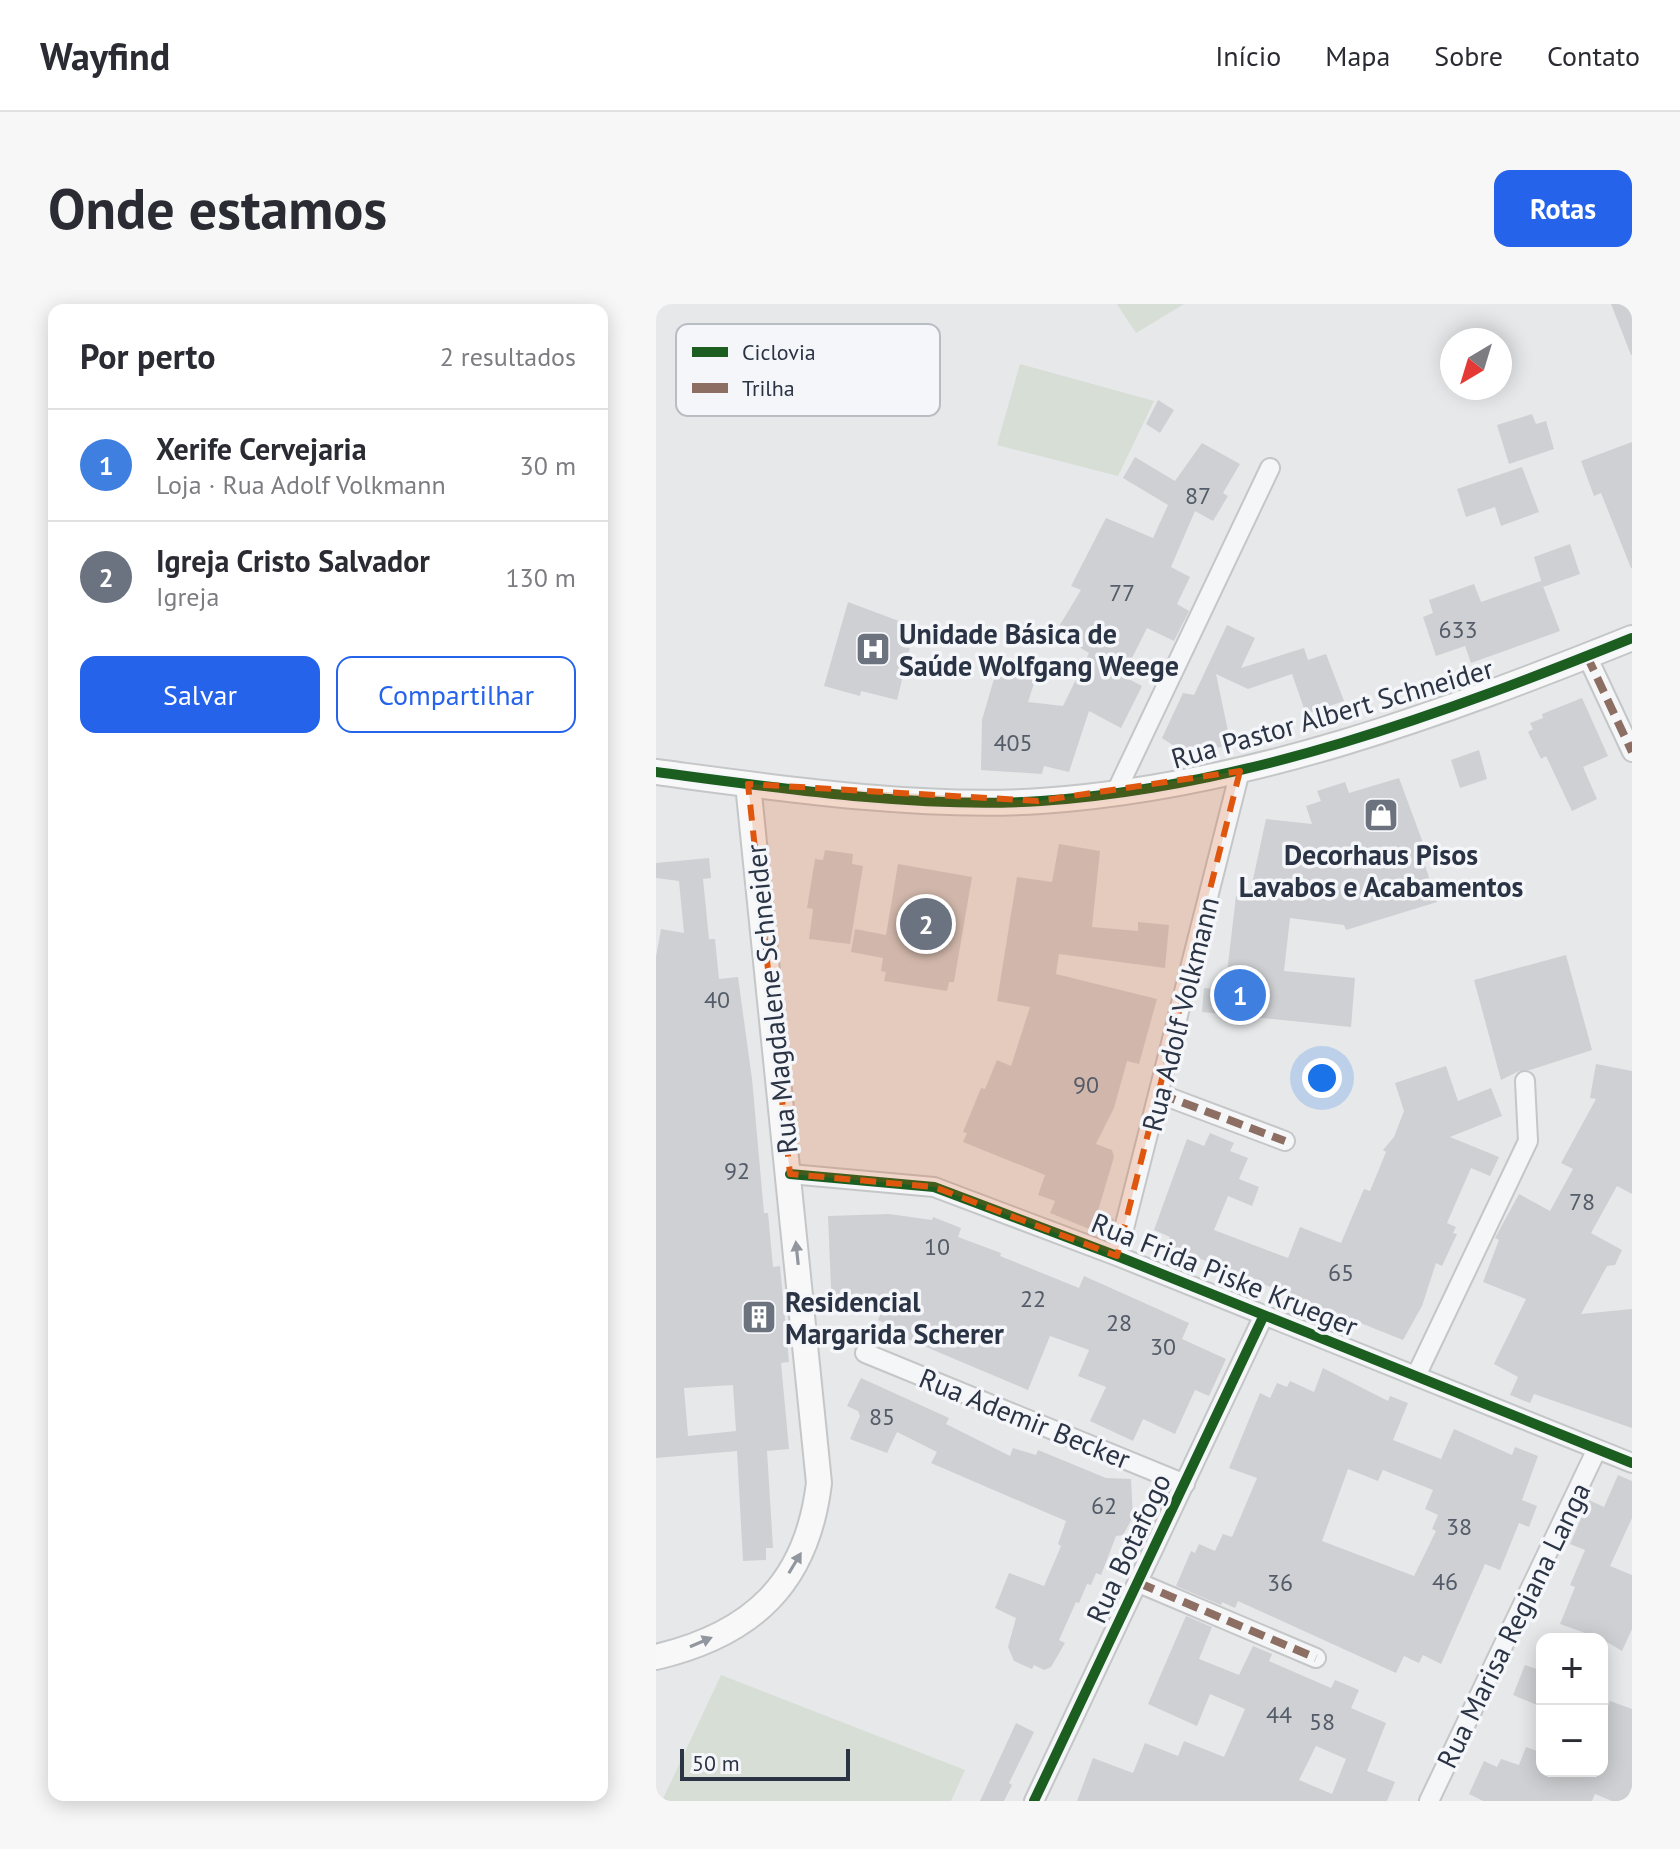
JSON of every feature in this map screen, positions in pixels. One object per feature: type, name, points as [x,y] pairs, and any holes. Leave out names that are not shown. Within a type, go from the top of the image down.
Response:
[{"type":"main road","name":"Rua Pastor Albert Schneider","points":[[656,772],[748,784],[976,801],[1038,801],[1115,794],[1240,771],[1419,718],[1632,638]]},
{"type":"main road","name":"Rua Magdalene Schneider","points":[[656,1657],[692,1647],[743,1620],[771,1598],[797,1563],[814,1524],[819,1483],[748,784]]},
{"type":"street","points":[[1115,794],[1270,468]]},
{"type":"street","points":[[1587,656],[1632,752]]},
{"type":"street","name":"Rua Adolf Volkmann","points":[[1117,1256],[1240,771]]},
{"type":"street","points":[[1416,1376],[1528,1141],[1525,1081]]},
{"type":"street","points":[[1160,1094],[1285,1141]]},
{"type":"street","name":"Rua Frida Piske Krueger","points":[[790,1174],[934,1187],[1117,1256],[1632,1463]]},
{"type":"street","name":"Rua Botafogo","points":[[1034,1801],[1264,1315]]},
{"type":"street","name":"Rua Ademir Becker","points":[[865,1353],[1185,1484]]},
{"type":"street","name":"Rua Marisa Regiana Langa","points":[[1429,1801],[1597,1449]]},
{"type":"street","points":[[1139,1583],[1316,1658]]},
{"type":"highlighted area","points":[[1240,771],[1117,1256],[934,1187],[790,1174],[748,784],[1038,801]]},
{"type":"shaded area","points":[[1117,304],[1184,304],[1136,333]]},
{"type":"shaded area","points":[[1020,364],[1154,401],[1118,476],[997,445]]},
{"type":"shaded area","points":[[721,1675],[965,1770],[951,1801],[662,1801]]},
{"type":"building","points":[[1611,304],[1632,304],[1632,355],[1631,355]]},
{"type":"building","points":[[1158,400],[1174,410],[1160,433],[1146,424]]},
{"type":"building","points":[[1532,414],[1536,424],[1546,421],[1554,449],[1509,464],[1497,425]]},
{"type":"building","points":[[1632,442],[1631,568],[1601,493],[1594,496],[1581,461]]},
{"type":"building","points":[[1202,443],[1240,464],[1223,493],[1228,496],[1213,521],[1195,511],[1171,567],[1190,577],[1177,604],[1189,611],[1174,641],[1147,628],[1123,676],[1142,686],[1121,728],[1089,711],[1069,772],[1044,766],[1042,774],[981,770],[982,720],[998,665],[1036,677],[1028,702],[1063,706],[1089,653],[1055,633],[1081,590],[1071,586],[1106,518],[1153,538],[1168,505],[1123,478],[1135,457],[1175,481]]},
{"type":"building","points":[[1522,467],[1539,512],[1501,526],[1495,507],[1466,517],[1457,489]]},
{"type":"building","points":[[1570,544],[1580,574],[1543,587],[1534,557]]},
{"type":"building","points":[[1541,581],[1560,631],[1471,663],[1465,646],[1436,656],[1423,617],[1433,613],[1429,600],[1474,584],[1481,602]]},
{"type":"building","name":"Unidade Básica de Saúde Wolfgang Weege","points":[[848,602],[915,627],[897,700],[861,691],[860,696],[824,686]]},
{"type":"building","points":[[1227,625],[1255,638],[1241,668],[1304,648],[1308,660],[1326,654],[1344,701],[1306,714],[1292,674],[1248,689],[1216,674],[1231,745],[1186,754],[1162,738],[1183,693],[1194,695]]},
{"type":"building","points":[[1582,698],[1608,756],[1583,767],[1597,799],[1572,811],[1546,756],[1541,759],[1528,732],[1533,729],[1530,723],[1543,718],[1542,714]]},
{"type":"building","points":[[1479,750],[1487,779],[1460,788],[1451,760]]},
{"type":"building","points":[[1399,778],[1426,851],[1421,853],[1437,902],[1346,930],[1344,925],[1290,918],[1284,971],[1355,978],[1351,1027],[1202,1012],[1204,988],[1225,990],[1236,896],[1249,898],[1266,819],[1312,824],[1306,806],[1321,801],[1317,791],[1345,782],[1349,793]]},
{"type":"building","points":[[1059,844],[1100,851],[1092,927],[1138,931],[1138,922],[1169,925],[1165,968],[1059,954],[1056,974],[1157,999],[1139,1064],[1127,1061],[1114,1108],[1096,1144],[1112,1150],[1114,1157],[1097,1214],[1114,1219],[1111,1230],[1094,1231],[1050,1213],[1055,1201],[1038,1195],[1045,1175],[963,1142],[967,1133],[963,1132],[981,1088],[985,1089],[997,1060],[1011,1066],[1030,1007],[997,1001],[1017,877],[1052,882]]},
{"type":"building","points":[[825,850],[853,854],[852,864],[863,866],[850,944],[809,939],[813,909],[807,908],[815,859],[823,860]]},
{"type":"building","points":[[709,858],[711,878],[703,879],[709,939],[715,939],[719,979],[738,977],[752,1079],[764,1213],[768,1213],[773,1267],[780,1266],[789,1362],[781,1363],[789,1449],[767,1451],[773,1548],[766,1548],[766,1560],[743,1561],[737,1451],[656,1458],[656,957],[661,929],[684,933],[679,881],[656,878],[656,863]],"holes":[[[733,1385],[736,1431],[688,1436],[684,1388]]]},
{"type":"building","points":[[898,864],[972,877],[954,982],[949,982],[947,991],[884,981],[886,972],[881,971],[883,958],[851,952],[855,929],[886,935]]},
{"type":"building","points":[[1566,955],[1592,1050],[1519,1071],[1501,1080],[1474,980]]},
{"type":"building","points":[[1596,1064],[1632,1071],[1632,1194],[1617,1186],[1591,1233],[1622,1250],[1615,1265],[1607,1266],[1581,1314],[1632,1309],[1632,1428],[1534,1394],[1530,1403],[1510,1395],[1518,1377],[1494,1364],[1526,1299],[1483,1282],[1499,1240],[1495,1238],[1519,1194],[1550,1211],[1573,1169],[1561,1163],[1596,1099],[1590,1098]]},
{"type":"building","points":[[1446,1066],[1458,1101],[1491,1088],[1502,1116],[1450,1137],[1499,1157],[1490,1176],[1471,1168],[1447,1223],[1456,1227],[1453,1233],[1457,1234],[1442,1266],[1436,1263],[1422,1306],[1403,1340],[1166,1245],[1170,1237],[1154,1230],[1187,1139],[1204,1146],[1210,1133],[1234,1143],[1230,1151],[1248,1158],[1239,1179],[1259,1187],[1252,1206],[1228,1196],[1214,1230],[1288,1258],[1300,1227],[1341,1243],[1364,1189],[1370,1191],[1386,1152],[1383,1150],[1394,1137],[1404,1111],[1395,1083]]},
{"type":"building","points":[[889,1214],[932,1220],[933,1217],[961,1228],[958,1237],[1001,1253],[1000,1256],[1079,1288],[1084,1276],[1189,1323],[1182,1339],[1226,1359],[1209,1396],[1195,1390],[1175,1434],[1143,1419],[1133,1441],[1090,1421],[1106,1387],[1078,1376],[1089,1350],[1050,1336],[1028,1390],[900,1336],[897,1329],[878,1320],[882,1311],[832,1311],[828,1216]]},
{"type":"building","points":[[1323,1368],[1388,1401],[1390,1396],[1408,1403],[1393,1440],[1441,1459],[1454,1429],[1512,1455],[1515,1447],[1538,1456],[1522,1500],[1537,1506],[1529,1527],[1519,1523],[1500,1570],[1485,1564],[1441,1664],[1423,1655],[1419,1663],[1404,1656],[1396,1673],[1238,1601],[1235,1608],[1222,1602],[1221,1605],[1176,1586],[1191,1551],[1195,1553],[1199,1544],[1215,1551],[1223,1534],[1232,1537],[1257,1478],[1229,1468],[1260,1393],[1270,1398],[1277,1383],[1287,1387],[1290,1381],[1314,1392]],"holes":[[[1348,1469],[1378,1481],[1383,1470],[1433,1490],[1425,1509],[1438,1515],[1432,1529],[1436,1531],[1414,1576],[1322,1541]]]},
{"type":"building","points":[[861,1378],[949,1418],[946,1424],[1010,1456],[1013,1448],[1036,1455],[1038,1450],[1106,1478],[1131,1479],[1133,1517],[1123,1535],[1116,1536],[1101,1575],[1096,1573],[1091,1585],[1087,1584],[1079,1603],[1076,1602],[1059,1640],[1065,1643],[1051,1667],[1044,1670],[1034,1665],[1032,1669],[1014,1661],[1008,1647],[1016,1618],[995,1608],[1009,1573],[1044,1586],[1061,1546],[1058,1544],[1066,1521],[931,1463],[937,1452],[897,1432],[887,1453],[850,1439],[860,1416],[858,1411],[847,1406]]},
{"type":"building","points":[[1618,1475],[1632,1481],[1632,1518],[1610,1566],[1632,1575],[1632,1629],[1622,1651],[1608,1643],[1608,1633],[1585,1633],[1560,1624],[1575,1587],[1570,1585],[1585,1550],[1570,1544],[1589,1500],[1604,1507]]},
{"type":"building","points":[[1186,1616],[1212,1627],[1199,1659],[1239,1675],[1253,1646],[1272,1654],[1269,1661],[1331,1688],[1335,1680],[1359,1690],[1351,1708],[1386,1723],[1367,1771],[1395,1782],[1387,1801],[1077,1801],[1093,1758],[1133,1773],[1145,1743],[1178,1756],[1184,1741],[1224,1757],[1245,1709],[1210,1694],[1197,1726],[1148,1704]],"holes":[[[1316,1746],[1346,1759],[1332,1794],[1299,1780]]]},
{"type":"building","points":[[1525,1665],[1536,1669],[1536,1705],[1513,1695]]},
{"type":"building","points":[[1610,1701],[1632,1709],[1632,1787],[1626,1801],[1612,1801],[1595,1794],[1592,1801],[1483,1801],[1469,1794],[1484,1761],[1497,1767],[1501,1759],[1519,1765],[1526,1747],[1536,1751],[1536,1777],[1608,1777]]},
{"type":"building","points":[[1016,1723],[1034,1732],[1009,1783],[1012,1785],[1004,1801],[980,1801]]},
{"type":"marked path","points":[[1587,656],[1632,752]]},
{"type":"marked path","points":[[1160,1094],[1285,1141]]},
{"type":"marked path","points":[[1139,1583],[1316,1658]]},
{"type":"cycle path","points":[[656,772],[897,800],[994,803],[1118,793],[1193,780],[1342,743],[1489,694],[1632,638]]},
{"type":"cycle path","points":[[790,1174],[934,1187],[1117,1256],[1632,1463]]},
{"type":"cycle path","points":[[1034,1801],[1264,1315]]},
{"type":"place","name":"Unidade Básica de Saúde Wolfgang Weege","points":[[873,649]]},
{"type":"place","name":"Decorhaus Pisos Lavabos e Acabamentos","points":[[1381,815]]},
{"type":"place","name":"Igreja Cristo Salvador","points":[[926,924]]},
{"type":"place","name":"Xerife Cervejaria","points":[[1240,995]]},
{"type":"place","name":"Residencial Margarida Scherer","points":[[759,1317]]}]
